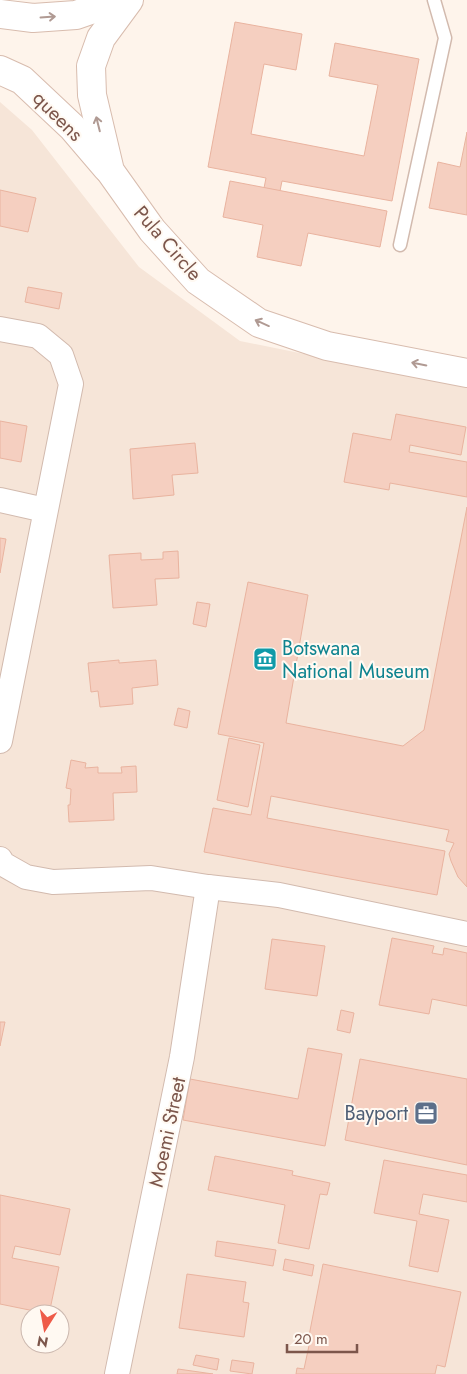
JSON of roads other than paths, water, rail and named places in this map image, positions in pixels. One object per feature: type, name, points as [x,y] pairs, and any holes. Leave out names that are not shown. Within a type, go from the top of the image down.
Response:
[{"type":"main road","points":[[0,14],[33,18],[76,15],[118,0]]},
{"type":"main road","name":"Pula Circle","points":[[129,0],[101,38],[91,66],[92,95],[110,171],[152,230],[198,282],[259,323],[328,346],[467,373]]},
{"type":"main road","name":"queens","points":[[0,70],[22,80],[72,127],[110,171]]},
{"type":"street","points":[[0,329],[38,336],[61,355],[71,384],[1,732]]},
{"type":"street","points":[[0,500],[45,510]]},
{"type":"street","points":[[0,859],[3,864],[26,877],[53,882],[151,878],[208,887],[280,894],[467,934]]},
{"type":"street","name":"Moemi Street","points":[[117,1374],[182,1057],[208,887]]},
{"type":"lane","points":[[400,245],[445,38],[434,0]]},
{"type":"place","name":"Botswana National Museum","points":[[265,659]]},
{"type":"place","name":"Bayport","points":[[426,1113]]}]
